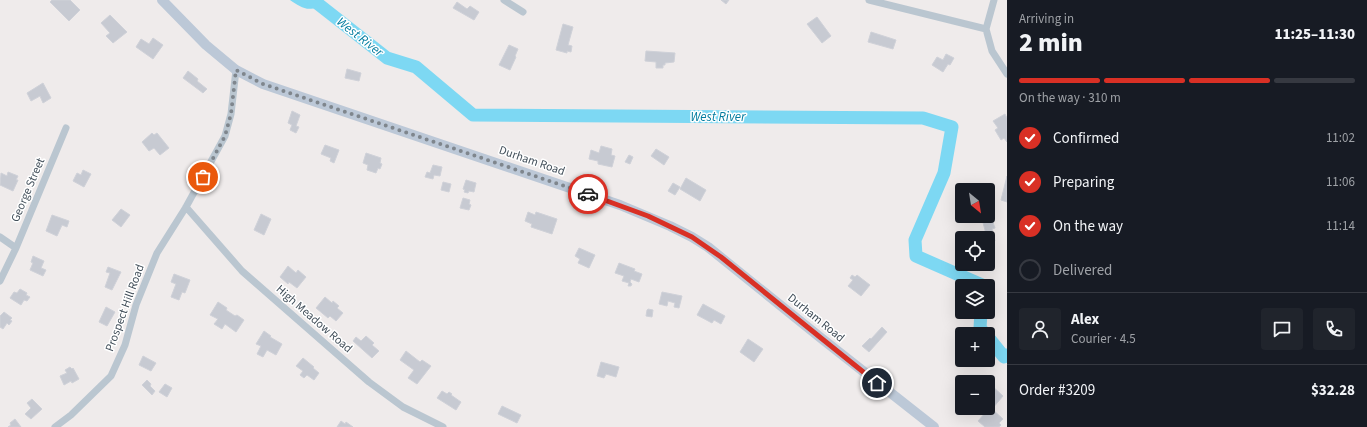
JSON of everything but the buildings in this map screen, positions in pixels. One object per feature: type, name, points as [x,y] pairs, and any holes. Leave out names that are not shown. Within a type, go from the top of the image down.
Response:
[{"type":"main road","name":"Durham Road","points":[[162,0],[206,45],[236,70],[263,84],[620,205],[655,219],[692,237],[721,257],[934,427]]},
{"type":"street","points":[[504,0],[523,12]]},
{"type":"street","points":[[869,0],[986,29]]},
{"type":"street","points":[[994,0],[986,29],[992,51],[1007,74]]},
{"type":"street","name":"Prospect Hill Road","points":[[55,427],[71,415],[111,376],[125,345],[136,305],[157,253],[186,207],[225,136],[231,114],[236,70]]},
{"type":"street","name":"George Street","points":[[0,281],[16,248],[66,128]]},
{"type":"street","name":"High Meadow Road","points":[[186,207],[242,271],[368,382],[403,407],[443,427]]},
{"type":"street","points":[[0,237],[16,248]]},
{"type":"water","points":[[290,0],[318,0],[319,2],[317,7],[306,9]]},
{"type":"waterway","name":"West River","points":[[313,0],[387,58],[416,67],[473,115],[923,118],[952,127],[944,173],[915,240],[916,256],[968,279]]},
{"type":"waterway","name":"West River","points":[[980,327],[981,319]]},
{"type":"waterway","name":"West River","points":[[995,346],[1004,357],[1007,355]]},
{"type":"way so far","points":[[203,177],[225,136],[231,114],[236,70],[263,84],[588,194]]},
{"type":"route","points":[[588,194],[648,216],[692,237],[708,247],[877,383]]}]
